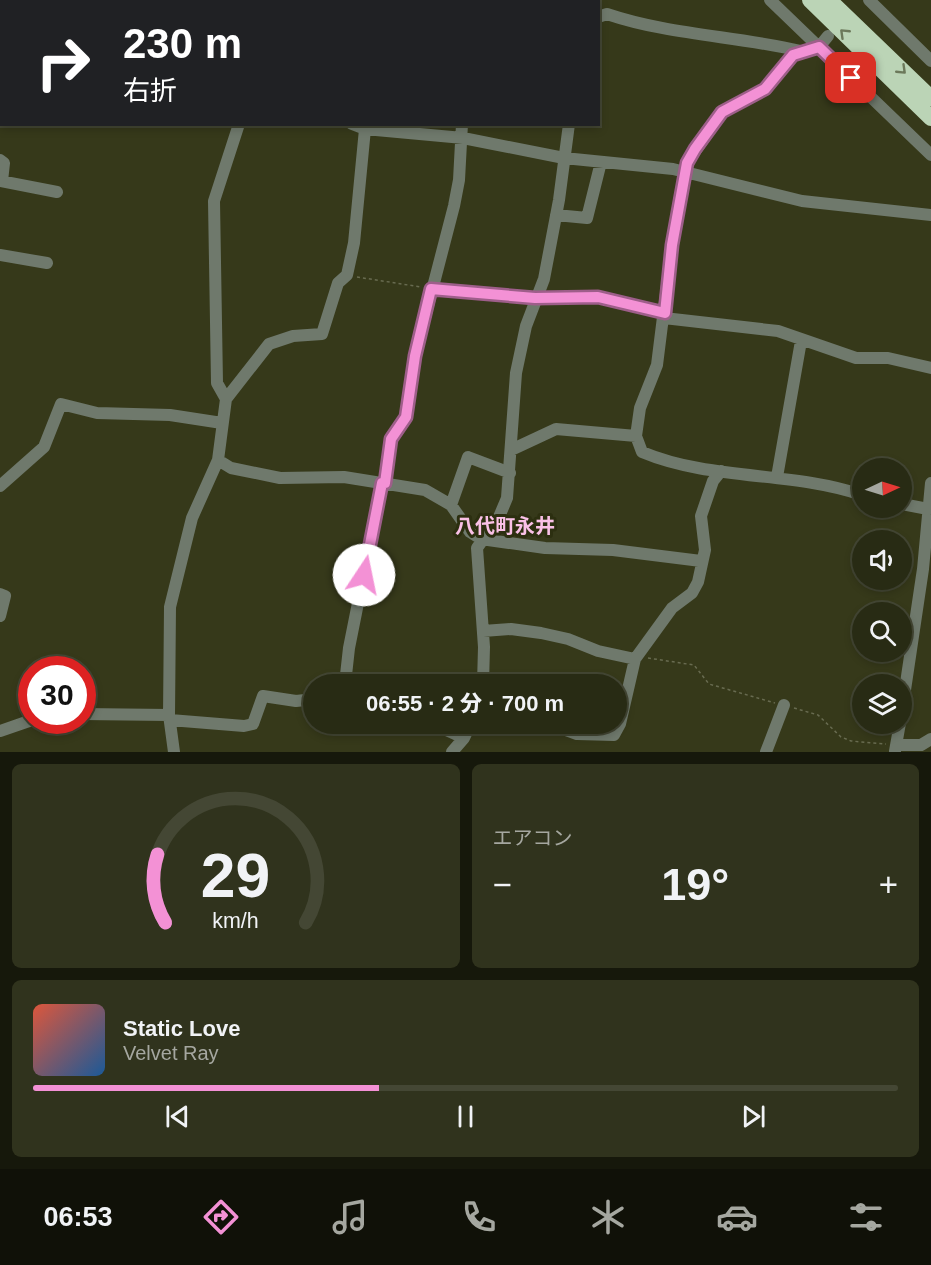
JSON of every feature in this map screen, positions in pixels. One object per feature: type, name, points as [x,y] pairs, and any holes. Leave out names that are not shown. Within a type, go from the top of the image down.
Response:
[{"type":"highway","points":[[810,0],[931,118]]},
{"type":"highway","points":[[830,0],[931,98]]},
{"type":"street","points":[[770,0],[931,155]]},
{"type":"street","points":[[869,0],[931,61]]},
{"type":"street","points":[[600,16],[607,14],[643,26],[755,40],[801,51]]},
{"type":"street","points":[[828,36],[819,47],[793,55],[765,89],[722,112],[695,149],[686,172],[672,245],[657,365],[640,408],[636,436],[642,452],[654,457],[721,471],[777,477],[852,493]]},
{"type":"street","points":[[226,399],[217,382],[214,201],[238,126]]},
{"type":"street","points":[[357,126],[365,129],[463,138],[564,158],[686,172],[802,201],[931,215]]},
{"type":"street","points":[[346,674],[349,648],[391,439],[406,417],[415,356],[454,206],[463,138],[462,126]]},
{"type":"street","points":[[483,674],[483,631],[477,548],[507,498],[516,373],[535,298],[544,279],[569,126]]},
{"type":"street","points":[[174,752],[169,718],[170,607],[192,518],[218,460],[226,399],[244,378],[254,359],[269,344],[293,336],[322,334],[338,283],[347,275],[354,243],[365,129]]},
{"type":"street","points":[[0,160],[4,164],[1,181],[57,192]]},
{"type":"street","points":[[556,215],[587,218],[601,162]]},
{"type":"street","points":[[0,255],[47,263]]},
{"type":"street","points":[[431,289],[535,298],[598,297],[665,315],[778,332],[856,358],[888,358],[931,368]]},
{"type":"street","points":[[777,477],[801,341]]},
{"type":"street","points":[[0,486],[44,447],[61,404],[97,413],[171,415],[222,423]]},
{"type":"street","points":[[511,450],[556,429],[636,436]]},
{"type":"street","points":[[451,506],[468,456],[510,473]]},
{"type":"street","points":[[218,460],[231,468],[280,478],[344,477],[425,490],[451,506],[470,532],[481,539],[561,549],[613,550],[701,561]]},
{"type":"street","points":[[627,696],[637,657],[672,608],[692,593],[698,582],[705,550],[701,516],[713,481],[721,471]]},
{"type":"street","points":[[907,674],[923,569],[931,483]]},
{"type":"street","points":[[912,506],[928,509]]},
{"type":"street","points":[[0,594],[5,596],[0,616]]},
{"type":"street","points":[[483,631],[511,629],[568,639],[598,651],[637,657]]},
{"type":"street","points":[[96,715],[169,718],[244,726],[253,724],[263,696],[303,700]]},
{"type":"street","points":[[766,752],[784,705]]},
{"type":"street","points":[[0,731],[18,725]]},
{"type":"street","points":[[444,734],[460,747]]},
{"type":"street","points":[[578,734],[615,734]]},
{"type":"street","points":[[896,748],[921,746],[931,739]]},
{"type":"path","points":[[347,275],[431,289]]},
{"type":"path","points":[[637,657],[694,665],[709,684],[818,715],[841,737],[851,741],[896,748]]},
{"type":"district","name":"八代町永井","points":[[505,526]]},
{"type":"route","points":[[364,575],[382,483],[385,483],[391,439],[406,417],[415,356],[431,289],[455,289],[535,298],[598,297],[665,313],[672,245],[687,163],[722,112],[765,89],[793,55],[801,51],[819,47],[851,78]]}]
